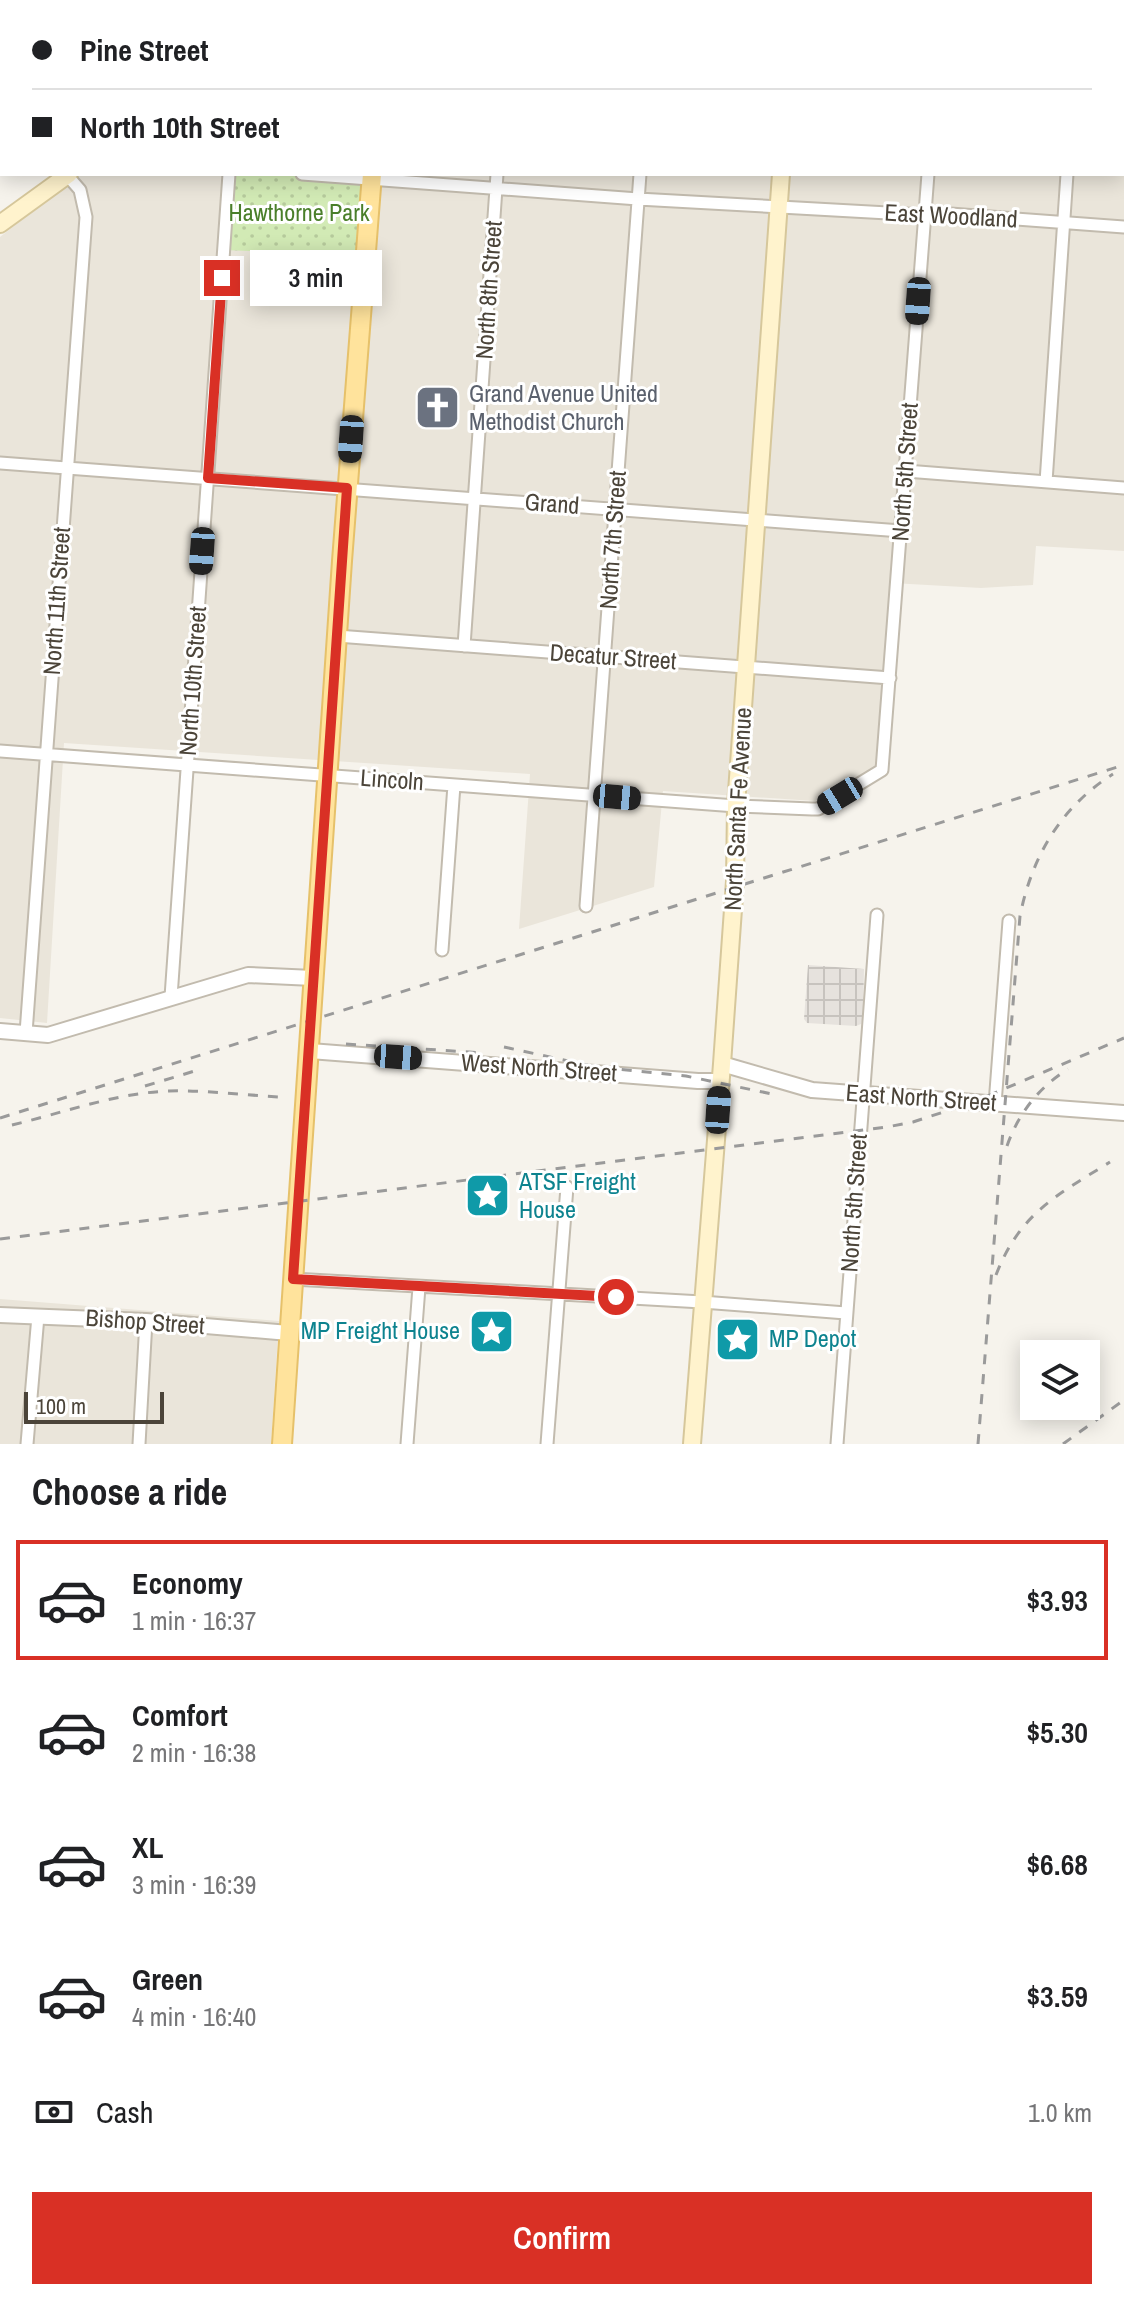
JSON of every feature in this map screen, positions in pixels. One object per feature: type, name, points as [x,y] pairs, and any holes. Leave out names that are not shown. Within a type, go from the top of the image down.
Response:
[{"type":"main road","points":[[0,224],[64,176]]},
{"type":"main road","name":"North Santa Fe Avenue","points":[[692,1444],[735,881],[736,806],[781,176]]},
{"type":"main road","points":[[282,1444],[347,488],[372,177]]},
{"type":"street","name":"North 11th Street","points":[[26,1033],[86,217],[80,190],[69,176]]},
{"type":"street","name":"North 10th Street","points":[[171,997],[229,176]]},
{"type":"street","name":"East Woodland","points":[[349,176],[638,199],[924,215],[937,213],[1124,227]]},
{"type":"street","name":"North 8th Street","points":[[464,646],[497,176]]},
{"type":"street","name":"North 7th Street","points":[[586,906],[640,176]]},
{"type":"street","name":"North 5th Street","points":[[882,770],[928,176]]},
{"type":"street","points":[[1046,482],[1067,176]]},
{"type":"street","points":[[0,463],[208,478]]},
{"type":"street","points":[[906,471],[1124,488]]},
{"type":"street","name":"Grand","points":[[208,478],[901,531]]},
{"type":"street","name":"Decatur Street","points":[[337,636],[890,678]]},
{"type":"street","name":"Lincoln","points":[[0,751],[736,806],[818,809],[882,770]]},
{"type":"street","points":[[442,950],[454,785]]},
{"type":"street","name":"North 5th Street","points":[[837,1444],[877,915]]},
{"type":"street","points":[[995,1104],[1009,921]]},
{"type":"street","points":[[0,1031],[48,1035],[248,975],[313,978]]},
{"type":"street","name":"West North Street","points":[[310,1051],[698,1081],[721,1072]]},
{"type":"street","name":"East North Street","points":[[721,1072],[812,1090],[1124,1113]]},
{"type":"street","points":[[547,1444],[567,1187]]},
{"type":"street","points":[[293,1279],[846,1313]]},
{"type":"street","points":[[407,1444],[419,1287]]},
{"type":"street","name":"Bishop Street","points":[[0,1315],[146,1321],[289,1333]]},
{"type":"street","points":[[27,1444],[38,1316]]},
{"type":"street","points":[[139,1444],[146,1321]]},
{"type":"shaded area","points":[[77,176],[1124,176],[1124,551],[1036,546],[1033,585],[981,588],[892,583],[878,767],[815,801],[663,791],[654,887],[519,929],[530,774],[64,743],[47,1023],[0,1018],[0,237]]},
{"type":"shaded area","points":[[808,965],[864,969],[861,1024],[807,1023],[804,1019]]},
{"type":"shaded area","points":[[0,1299],[279,1321],[271,1444],[0,1444]]},
{"type":"green space","name":"Hawthorne Park","points":[[229,176],[325,176],[372,180],[366,255],[223,250]]},
{"type":"railway","points":[[0,1118],[1124,765]]},
{"type":"railway","points":[[978,1444],[1020,916],[1032,873],[1052,835],[1078,802],[1113,774]]},
{"type":"railway","points":[[0,1239],[887,1127],[971,1103],[1124,1038]]},
{"type":"railway","points":[[346,1044],[484,1053]]},
{"type":"railway","points":[[504,1047],[596,1067],[686,1076],[772,1094]]},
{"type":"railway","points":[[1007,1146],[1031,1102],[1068,1069]]},
{"type":"railway","points":[[145,1086],[198,1070]]},
{"type":"railway","points":[[12,1125],[109,1099],[149,1093],[196,1091],[280,1097]]},
{"type":"railway","points":[[996,1275],[1016,1236],[1042,1208],[1110,1162]]},
{"type":"railway","points":[[1063,1444],[1124,1400]]},
{"type":"place","name":"Grand Avenue United Methodist Church","points":[[438,408]]},
{"type":"place","name":"ATSF Freight House","points":[[488,1196]]},
{"type":"place","name":"MP Freight House","points":[[491,1331]]},
{"type":"place","name":"MP Depot","points":[[738,1339]]},
{"type":"route","points":[[222,278],[208,478],[347,488],[293,1279],[616,1297]]}]
